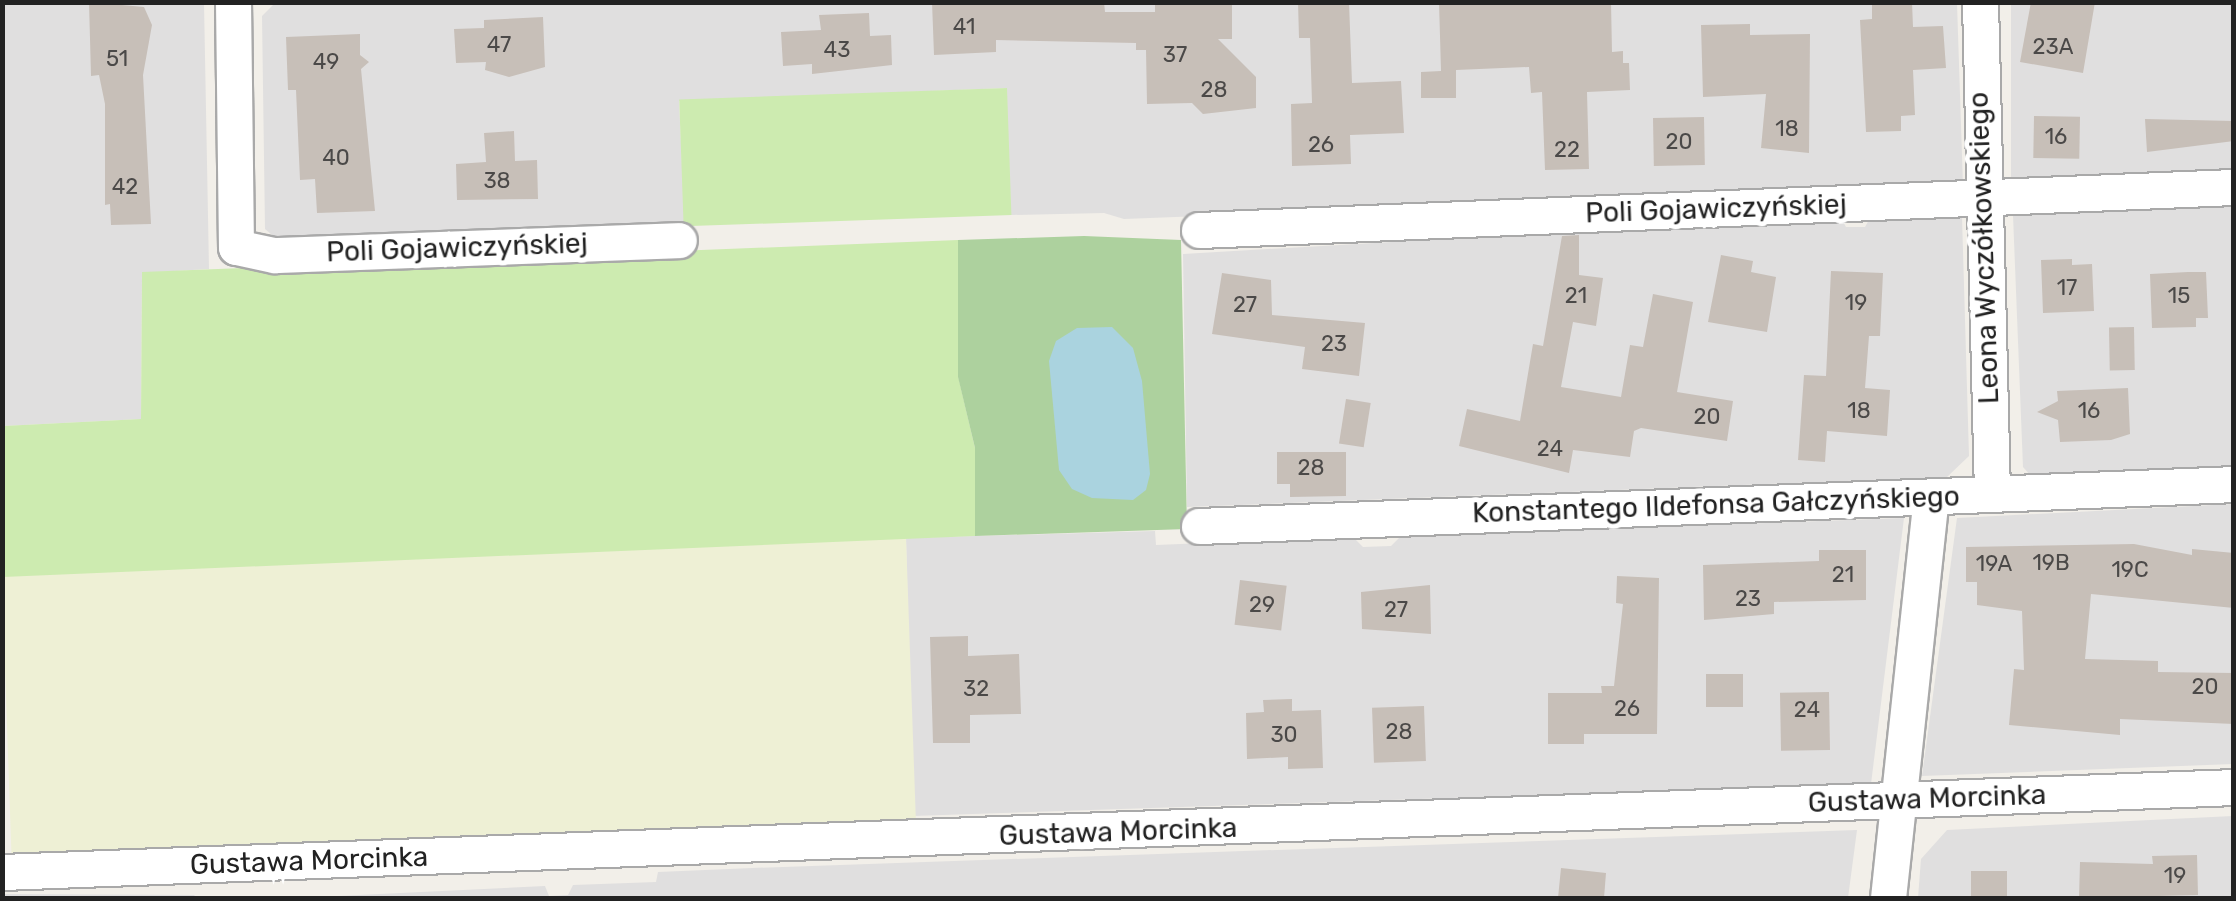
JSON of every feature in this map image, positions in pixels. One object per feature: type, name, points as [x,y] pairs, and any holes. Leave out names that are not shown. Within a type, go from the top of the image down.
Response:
[{"type":"street","name":"Poli Gojawiczyńskiej","points":[[233,2],[236,248],[274,255],[680,240]]},
{"type":"street","name":"Leona Wyczółkowskiego","points":[[1980,2],[1981,198],[1992,493]]},
{"type":"street","name":"Poli Gojawiczyńskiej","points":[[1199,230],[2234,188]]},
{"type":"street","name":"Konstantego Ildefonsa Gałczyńskiego","points":[[1199,526],[2234,484]]},
{"type":"street","points":[[1888,898],[1894,799],[1931,497]]},
{"type":"street","name":"Gustawa Morcinka","points":[[2,872],[2234,788]]},
{"type":"shaded area","points":[[276,2],[1957,3],[1963,186],[1124,219],[1104,213],[1011,215],[1006,88],[679,101],[685,228],[284,245],[265,229],[262,16]]},
{"type":"shaded area","points":[[3,3],[204,3],[209,269],[142,273],[141,419],[3,426]]},
{"type":"shaded area","points":[[2011,3],[2233,3],[2233,182],[2011,182]]},
{"type":"shaded area","points":[[2233,206],[2233,467],[2031,476],[2023,467],[2013,215]]},
{"type":"shaded area","points":[[1840,216],[1846,227],[1865,227],[1870,218],[1962,217],[1969,456],[1947,477],[1187,507],[1183,254]]},
{"type":"shaded area","points":[[2233,504],[2233,764],[1922,776],[1957,518]]},
{"type":"shaded area","points":[[1904,518],[1871,784],[913,816],[906,538],[1155,531],[1156,545],[1353,537],[1363,547],[1391,546],[1401,536]]},
{"type":"shaded area","points":[[2233,816],[2233,898],[1918,898],[1921,859],[1947,830]]},
{"type":"shaded area","points":[[1857,830],[1848,898],[296,898],[545,886],[549,896],[568,895],[573,885],[656,882],[658,872]]},
{"type":"shaded area","points":[[3,894],[194,895],[197,898],[3,898]]},
{"type":"green space","points":[[1007,88],[1011,215],[684,226],[679,99]]},
{"type":"green space","points":[[1084,236],[1181,240],[1187,529],[975,536],[975,448],[958,377],[958,240]]},
{"type":"green space","points":[[958,240],[958,376],[975,448],[975,536],[3,577],[3,426],[141,419],[142,272]]},
{"type":"green space","points":[[906,538],[916,824],[12,855],[2,570]]},
{"type":"water","points":[[1112,327],[1133,348],[1142,381],[1150,474],[1146,490],[1133,500],[1092,498],[1072,489],[1059,470],[1049,361],[1056,341],[1077,328]]},
{"type":"building","points":[[89,2],[144,7],[152,25],[143,75],[151,224],[111,225],[110,204],[105,205],[105,104],[99,75],[91,76]]},
{"type":"building","points":[[932,2],[1104,2],[1105,12],[1155,12],[1155,2],[1232,2],[1232,39],[1218,39],[1256,77],[1256,108],[1203,114],[1192,103],[1147,104],[1146,50],[1136,50],[1136,43],[996,40],[996,52],[934,55]]},
{"type":"building","points":[[1298,2],[1349,2],[1352,83],[1401,81],[1404,133],[1350,135],[1351,164],[1292,166],[1291,104],[1312,103],[1310,38],[1299,38]]},
{"type":"building","points":[[1439,2],[1611,2],[1612,52],[1623,51],[1623,63],[1629,63],[1630,90],[1587,92],[1589,169],[1545,170],[1542,92],[1531,93],[1529,67],[1456,70],[1456,98],[1421,98],[1421,72],[1441,71]]},
{"type":"building","points":[[1872,2],[1912,2],[1913,27],[1943,26],[1946,68],[1913,70],[1915,115],[1901,116],[1901,131],[1866,132],[1860,20],[1872,19]]},
{"type":"building","points":[[2031,2],[2095,2],[2083,73],[2020,62]]},
{"type":"building","points":[[869,13],[870,36],[891,35],[892,65],[812,74],[812,64],[783,66],[781,32],[821,30],[819,15]]},
{"type":"building","points":[[543,17],[545,67],[509,77],[485,70],[486,62],[456,63],[454,29],[484,28],[484,20]]},
{"type":"building","points":[[1750,24],[1750,35],[1810,34],[1809,153],[1761,148],[1766,94],[1703,97],[1701,25]]},
{"type":"building","points":[[360,34],[360,55],[369,62],[361,69],[375,211],[317,213],[315,179],[300,180],[296,90],[288,90],[286,37]]},
{"type":"building","points":[[2034,116],[2080,117],[2079,159],[2033,158]]},
{"type":"building","points":[[1704,117],[1705,165],[1654,166],[1653,118]]},
{"type":"building","points":[[2145,119],[2234,121],[2234,141],[2147,152]]},
{"type":"building","points":[[514,131],[515,161],[537,160],[538,199],[457,200],[456,164],[486,162],[484,133]]},
{"type":"building","points":[[1579,235],[1579,275],[1603,278],[1596,326],[1573,322],[1561,387],[1621,397],[1630,345],[1643,347],[1653,294],[1693,302],[1677,392],[1733,401],[1727,441],[1641,428],[1634,431],[1630,457],[1573,450],[1569,473],[1459,446],[1467,409],[1520,421],[1533,344],[1543,346],[1562,236]]},
{"type":"building","points":[[1721,255],[1753,261],[1751,272],[1776,277],[1767,332],[1708,322]]},
{"type":"building","points":[[2072,259],[2072,265],[2092,264],[2094,311],[2043,313],[2041,260]]},
{"type":"building","points":[[1831,271],[1883,273],[1880,336],[1869,336],[1865,388],[1890,390],[1887,436],[1827,431],[1825,462],[1798,460],[1804,375],[1826,376]]},
{"type":"building","points":[[2206,272],[2208,318],[2196,318],[2196,327],[2152,328],[2150,274]]},
{"type":"building","points":[[1222,273],[1271,280],[1272,315],[1365,323],[1359,376],[1302,369],[1305,347],[1212,334]]},
{"type":"building","points":[[2109,327],[2134,327],[2135,370],[2110,370]]},
{"type":"building","points":[[2128,388],[2130,434],[2111,440],[2060,442],[2058,420],[2037,412],[2058,401],[2057,391]]},
{"type":"building","points":[[1346,399],[1371,403],[1364,447],[1339,443]]},
{"type":"building","points":[[1277,452],[1346,452],[1346,496],[1290,497],[1290,484],[1277,484]]},
{"type":"building","points":[[2134,544],[2192,555],[2192,549],[2234,553],[2234,608],[2091,594],[2085,659],[2158,661],[2158,672],[2234,673],[2234,724],[2120,719],[2120,735],[2009,725],[2014,669],[2024,670],[2022,611],[1977,605],[1977,582],[1966,582],[1966,547]]},
{"type":"building","points":[[1819,550],[1866,550],[1866,600],[1774,602],[1774,614],[1704,620],[1703,565],[1819,561]]},
{"type":"building","points":[[1617,576],[1659,578],[1657,734],[1584,734],[1584,744],[1548,744],[1548,693],[1602,693],[1601,686],[1614,686],[1623,604],[1616,603]]},
{"type":"building","points":[[1240,580],[1287,586],[1281,630],[1235,625]]},
{"type":"building","points":[[1430,585],[1431,634],[1362,629],[1361,592]]},
{"type":"building","points":[[968,636],[968,656],[1019,654],[1021,714],[970,715],[970,743],[933,743],[930,637]]},
{"type":"building","points":[[1706,674],[1743,674],[1743,707],[1706,707]]},
{"type":"building","points":[[1829,692],[1830,750],[1781,751],[1780,693]]},
{"type":"building","points":[[1292,699],[1292,711],[1321,710],[1323,768],[1288,769],[1288,757],[1247,759],[1246,713],[1264,712],[1263,700]]},
{"type":"building","points":[[1424,706],[1426,761],[1374,763],[1372,708]]},
{"type":"building","points":[[2197,855],[2198,895],[2079,898],[2080,862],[2153,864],[2152,856]]},
{"type":"building","points":[[1561,868],[1606,873],[1604,898],[1558,898]]},
{"type":"building","points":[[1971,871],[2007,871],[2007,898],[1971,898]]}]
